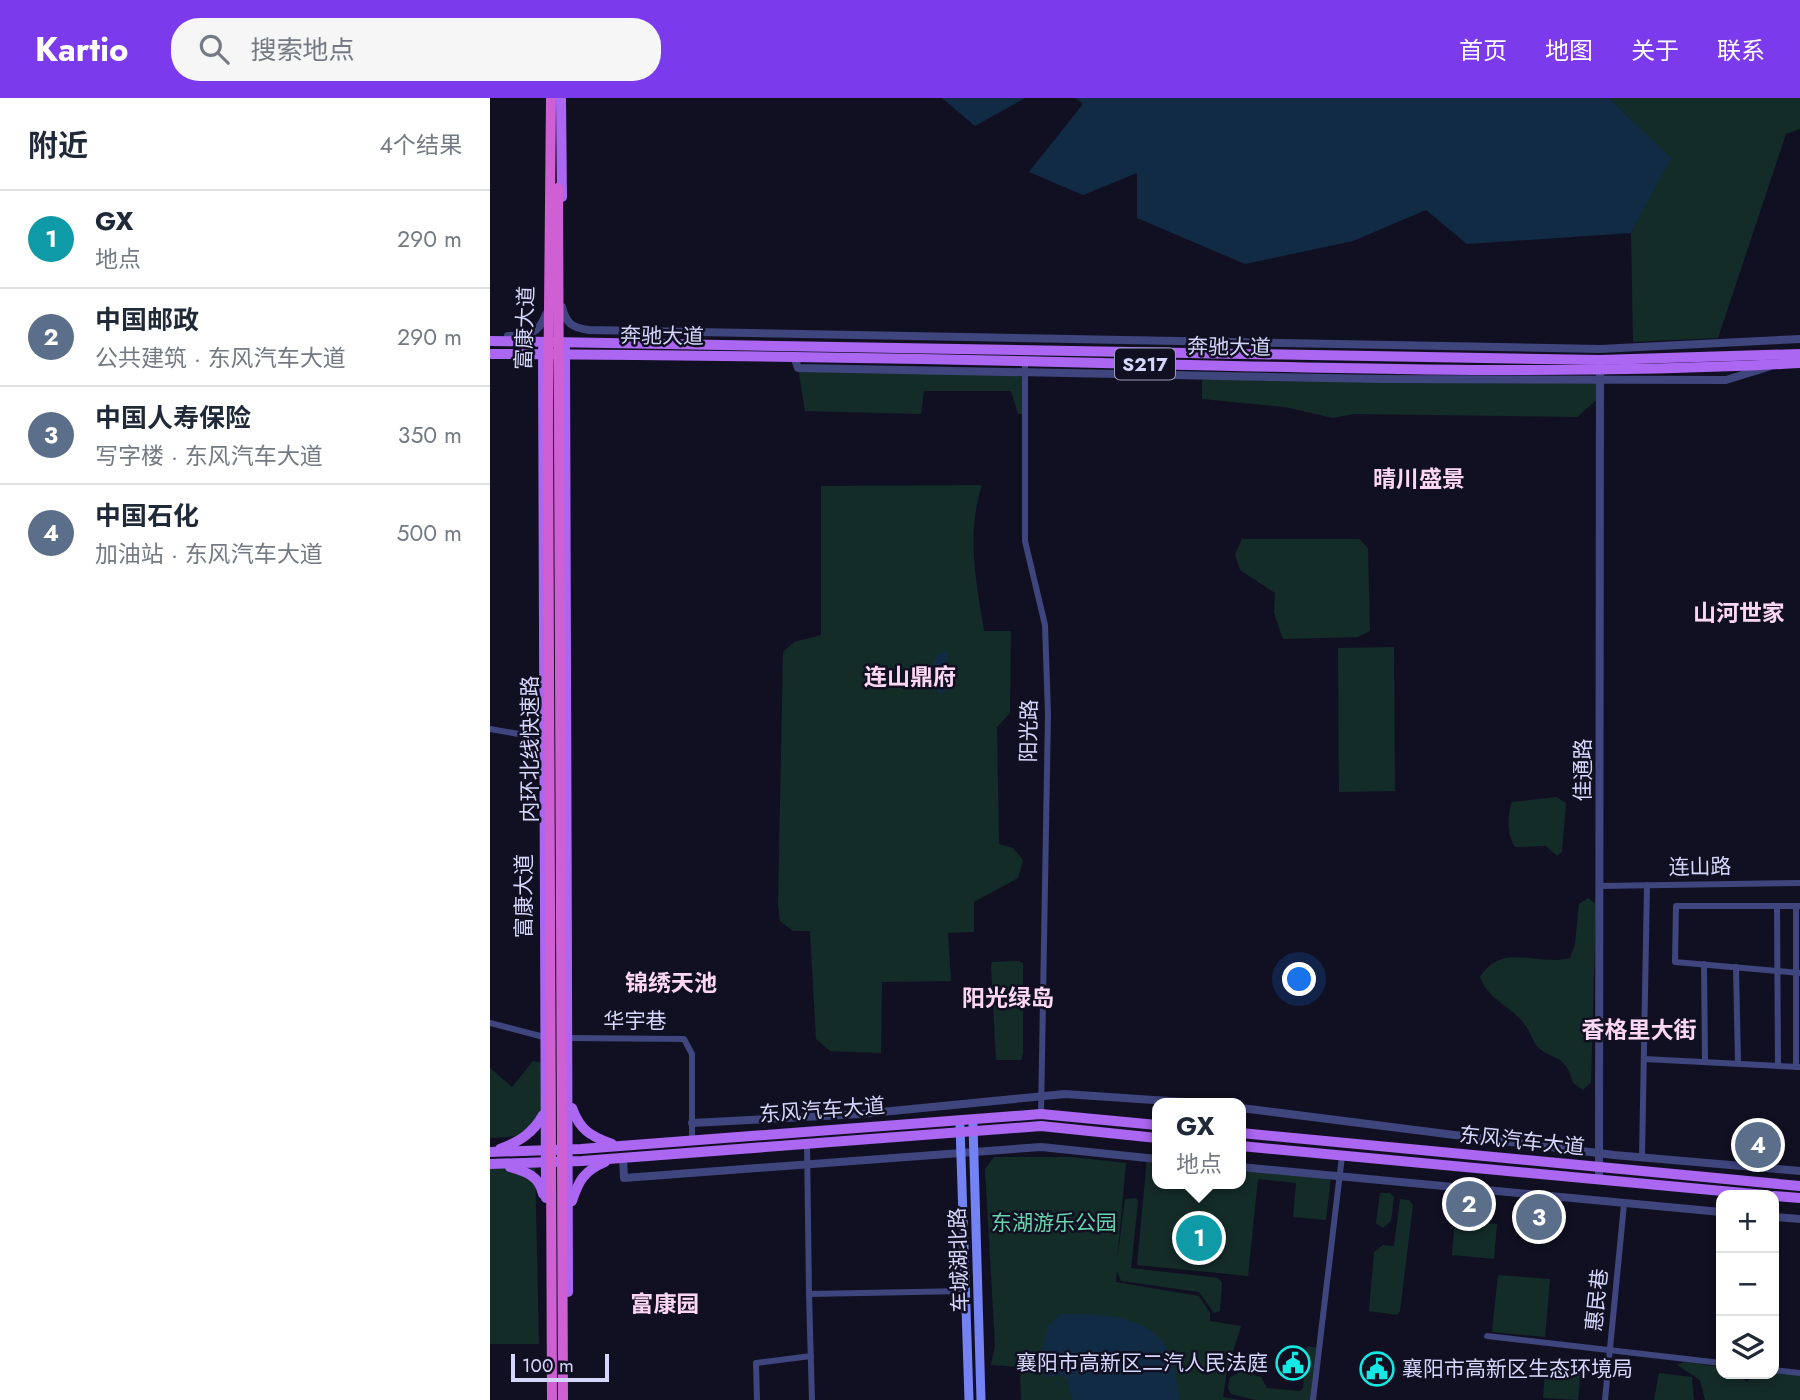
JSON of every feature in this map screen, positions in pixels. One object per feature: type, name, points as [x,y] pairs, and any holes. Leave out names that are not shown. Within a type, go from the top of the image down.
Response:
[{"type":"highway","name":"内环北线快速路","points":[[549,98],[550,1400]]},
{"type":"highway","name":"内环北线快速路","points":[[559,98],[565,1400]]},
{"type":"main road","name":"富康大道","points":[[549,98],[546,314],[543,341],[543,739],[545,1151],[550,1400]]},
{"type":"main road","name":"富康大道","points":[[559,98],[562,307],[565,341],[569,1155],[565,1400]]},
{"type":"main road","name":"奔驰大道","points":[[490,339],[926,349],[1025,361]]},
{"type":"main road","name":"奔驰大道","points":[[490,354],[794,356],[1600,371],[1800,363]]},
{"type":"main road","name":"奔驰大道","points":[[1600,371],[1800,354]]},
{"type":"main road","points":[[568,1098],[578,1124],[590,1136],[618,1154],[591,1168],[579,1179],[568,1213]]},
{"type":"main road","points":[[491,1152],[523,1138],[536,1128],[545,1112]]},
{"type":"main road","name":"东风汽车大道","points":[[618,1154],[692,1138],[960,1126],[1041,1114],[1152,1125]]},
{"type":"main road","name":"东风汽车大道","points":[[973,1125],[1041,1126],[1152,1137]]},
{"type":"main road","name":"车城湖北路","points":[[973,1125],[981,1400]]},
{"type":"main road","name":"东风汽车大道","points":[[491,1152],[618,1154],[807,1144],[960,1126]]},
{"type":"main road","name":"车城湖北路","points":[[960,1126],[969,1400]]},
{"type":"main road","name":"东风汽车大道","points":[[1246,1133],[1800,1186]]},
{"type":"main road","name":"东风汽车大道","points":[[1246,1146],[1716,1191]]},
{"type":"main road","name":"东风汽车大道","points":[[494,1164],[546,1163],[569,1155]]},
{"type":"main road","points":[[494,1164],[528,1172],[541,1183],[546,1207]]},
{"type":"main road","points":[[1779,1196],[1800,1198]]},
{"type":"street","points":[[562,307],[568,323],[589,330],[1600,349],[1800,339]]},
{"type":"street","points":[[490,339],[528,336],[538,329],[546,314]]},
{"type":"street","points":[[926,337],[926,349]]},
{"type":"street","points":[[1025,361],[1600,371]]},
{"type":"street","name":"阳光路","points":[[1025,361],[1025,541],[1045,625],[1048,714],[1041,1114]]},
{"type":"street","name":"佳通路","points":[[1599,1180],[1600,371]]},
{"type":"street","points":[[490,729],[543,739],[567,739]]},
{"type":"street","name":"连山路","points":[[1600,886],[1800,883]]},
{"type":"street","points":[[1642,1157],[1647,885]]},
{"type":"street","points":[[1644,1059],[1798,1067],[1798,973],[1798,906],[1676,906],[1675,962],[1798,973]]},
{"type":"street","points":[[1777,906],[1778,1066]]},
{"type":"street","points":[[1704,964],[1705,1061]]},
{"type":"street","points":[[1736,967],[1738,1063]]},
{"type":"street","points":[[490,1023],[544,1037]]},
{"type":"street","name":"华宇巷","points":[[568,1038],[684,1039],[692,1054],[692,1138]]},
{"type":"street","points":[[692,1123],[861,1114],[1065,1094],[1152,1100]]},
{"type":"street","points":[[1246,1109],[1600,1153],[1800,1171]]},
{"type":"street","points":[[807,1144],[812,1400]]},
{"type":"street","points":[[618,1154],[624,1178],[1041,1147],[1152,1158]]},
{"type":"street","points":[[1312,1400],[1342,1156]]},
{"type":"street","points":[[1246,1167],[1716,1212]]},
{"type":"street","name":"惠民巷","points":[[1605,1400],[1624,1204]]},
{"type":"street","points":[[1779,1217],[1800,1219]]},
{"type":"street","points":[[809,1294],[966,1291]]},
{"type":"street","points":[[1487,1336],[1716,1362]]},
{"type":"street","points":[[757,1400],[757,1363],[811,1356]]},
{"type":"street","points":[[1779,1371],[1800,1373]]},
{"type":"green space","points":[[1609,98],[1800,98],[1800,129],[1786,134],[1718,338],[1633,342],[1631,233],[1670,158]]},
{"type":"green space","points":[[798,368],[1025,371],[1025,414],[1018,414],[1011,391],[924,391],[921,414],[805,411]]},
{"type":"green space","points":[[1202,375],[1601,381],[1601,396],[1577,417],[1354,414],[1333,418],[1285,407],[1202,399]]},
{"type":"green space","points":[[982,485],[973,540],[984,631],[1011,631],[1010,713],[997,727],[999,844],[1013,848],[1023,860],[1018,878],[974,902],[974,932],[948,933],[951,981],[882,982],[881,1053],[830,1051],[816,1039],[810,931],[793,931],[780,921],[778,906],[783,652],[794,642],[821,635],[821,486]]},
{"type":"green space","points":[[1242,539],[1359,539],[1368,548],[1370,631],[1358,637],[1283,639],[1274,613],[1275,593],[1240,570],[1235,554]]},
{"type":"green space","points":[[1394,647],[1395,791],[1339,792],[1338,648]]},
{"type":"green space","points":[[1556,797],[1566,803],[1562,852],[1557,856],[1546,846],[1515,847],[1510,837],[1509,825],[1512,802]]},
{"type":"green space","points":[[1588,898],[1596,904],[1591,1082],[1583,1090],[1573,1083],[1562,1061],[1536,1045],[1520,1018],[1489,992],[1480,977],[1489,966],[1499,960],[1522,957],[1546,960],[1570,958],[1575,944],[1579,904]]},
{"type":"green space","points":[[992,962],[1023,963],[1023,1053],[1021,1060],[996,1060],[991,965]]},
{"type":"green space","points":[[533,1061],[544,1063],[545,1107],[521,1136],[490,1138],[490,1068],[512,1087]]},
{"type":"green space","name":"东湖游乐公园","points":[[994,1157],[1072,1157],[1126,1163],[1117,1261],[1125,1199],[1136,1198],[1138,1201],[1131,1268],[1218,1278],[1222,1282],[1220,1311],[1214,1313],[1199,1292],[1121,1281],[1117,1271],[1116,1282],[1199,1296],[1210,1313],[1210,1321],[1241,1326],[1227,1371],[1223,1397],[1240,1400],[1021,1400],[1020,1367],[991,1365],[995,1345],[985,1169]]},
{"type":"green space","points":[[1147,1158],[1152,1158],[1152,1189],[1246,1189],[1246,1168],[1331,1176],[1326,1220],[1293,1217],[1296,1183],[1258,1179],[1248,1276],[1137,1265]]},
{"type":"green space","points":[[490,1163],[535,1163],[539,1344],[490,1344]]},
{"type":"green space","points":[[1380,1193],[1390,1193],[1394,1197],[1391,1221],[1383,1228],[1376,1223]]},
{"type":"green space","points":[[1400,1199],[1409,1200],[1413,1205],[1400,1311],[1397,1315],[1369,1311],[1374,1252],[1383,1245],[1394,1246]]},
{"type":"green space","points":[[1455,1220],[1497,1224],[1494,1259],[1452,1255]]},
{"type":"green space","points":[[1498,1275],[1550,1279],[1545,1337],[1492,1332]]},
{"type":"green space","points":[[1307,1346],[1316,1348],[1311,1400],[1255,1400],[1231,1394],[1228,1388],[1230,1377],[1241,1372],[1261,1377],[1267,1388],[1300,1391],[1303,1388]]},
{"type":"green space","points":[[1546,1362],[1581,1366],[1578,1400],[1543,1398]]},
{"type":"green space","points":[[1684,1362],[1716,1366],[1716,1379],[1744,1379],[1746,1382],[1750,1379],[1779,1379],[1779,1371],[1800,1373],[1800,1400],[1705,1400],[1700,1380],[1677,1365]]},
{"type":"green space","points":[[1659,1373],[1692,1377],[1694,1400],[1654,1400]]},
{"type":"water","points":[[942,98],[1025,98],[975,126]]},
{"type":"water","points":[[1076,98],[1609,98],[1671,158],[1631,233],[1467,244],[1426,210],[1353,241],[1245,264],[1137,218],[1137,173],[1083,195],[1029,172],[1083,104]]},
{"type":"water","points":[[947,651],[949,683],[944,694],[936,688],[933,668],[936,655]]},
{"type":"water","points":[[1060,1314],[1110,1316],[1142,1325],[1155,1334],[1166,1346],[1173,1362],[1180,1400],[1072,1400],[1067,1379],[1062,1375],[1047,1377],[1038,1366],[1048,1326]]},
{"type":"place","name":"中国石化","points":[[1758,1145]]},
{"type":"place","name":"中国邮政","points":[[1469,1204]]},
{"type":"place","name":"中国人寿保险","points":[[1539,1217]]},
{"type":"place","name":"GX","points":[[1199,1238]]},
{"type":"place","name":"襄阳市高新区二汽人民法庭","points":[[1293,1363]]},
{"type":"place","name":"襄阳市高新区生态环境局","points":[[1377,1369]]},
{"type":"district","name":"晴川盛景","points":[[1419,479]]},
{"type":"district","name":"山河世家","points":[[1739,613]]},
{"type":"district","name":"连山鼎府","points":[[910,677]]},
{"type":"district","name":"锦绣天池","points":[[671,983]]},
{"type":"district","name":"阳光绿岛","points":[[1008,998]]},
{"type":"district","name":"香格里大街","points":[[1639,1030]]},
{"type":"district","name":"富康园","points":[[665,1304]]}]
